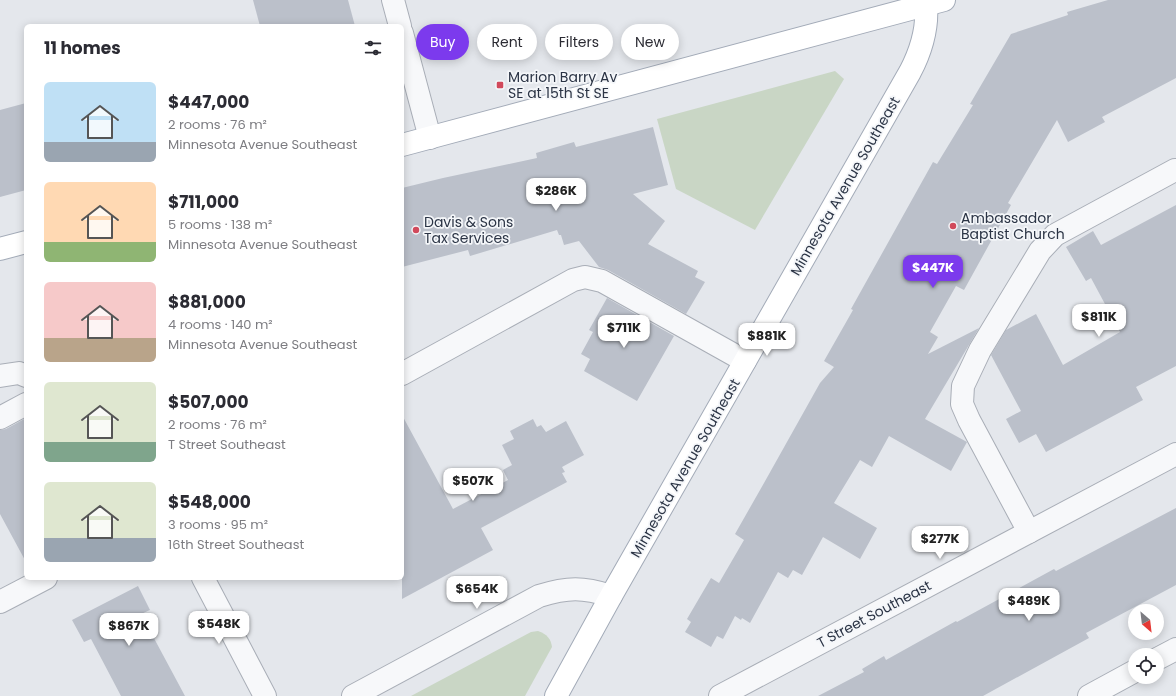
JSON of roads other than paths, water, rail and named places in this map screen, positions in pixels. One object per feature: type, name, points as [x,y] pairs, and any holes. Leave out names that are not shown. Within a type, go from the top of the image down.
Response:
[{"type":"main road","points":[[404,144],[935,2]]},
{"type":"main road","name":"Minnesota Avenue Southeast","points":[[556,696],[611,596],[917,59],[926,25],[935,2]]},
{"type":"main road","points":[[0,248],[24,243]]},
{"type":"street","points":[[393,0],[399,24]]},
{"type":"street","points":[[404,40],[430,138]]},
{"type":"street","points":[[1029,532],[969,420],[962,404],[962,386],[980,350],[1040,251],[1055,235],[1176,170]]},
{"type":"street","points":[[404,373],[573,280],[585,277],[602,281],[745,361]]},
{"type":"street","points":[[0,376],[19,373],[24,375]]},
{"type":"street","points":[[0,418],[24,405]]},
{"type":"street","name":"T Street Southeast","points":[[720,696],[1176,454]]},
{"type":"street","points":[[0,602],[42,580]]},
{"type":"street","points":[[204,580],[265,696]]},
{"type":"street","points":[[353,696],[539,596],[557,591],[576,589],[594,591],[611,596]]},
{"type":"street","points":[[1164,655],[1176,649]]},
{"type":"street","points":[[1089,696],[1128,675]]},
{"type":"place","name":"Marion Barry Av SE at 15th St SE","points":[[500,85]]},
{"type":"place","name":"Ambassador Baptist Church","points":[[953,226]]},
{"type":"place","name":"Davis & Sons Tax Services","points":[[416,230]]}]
